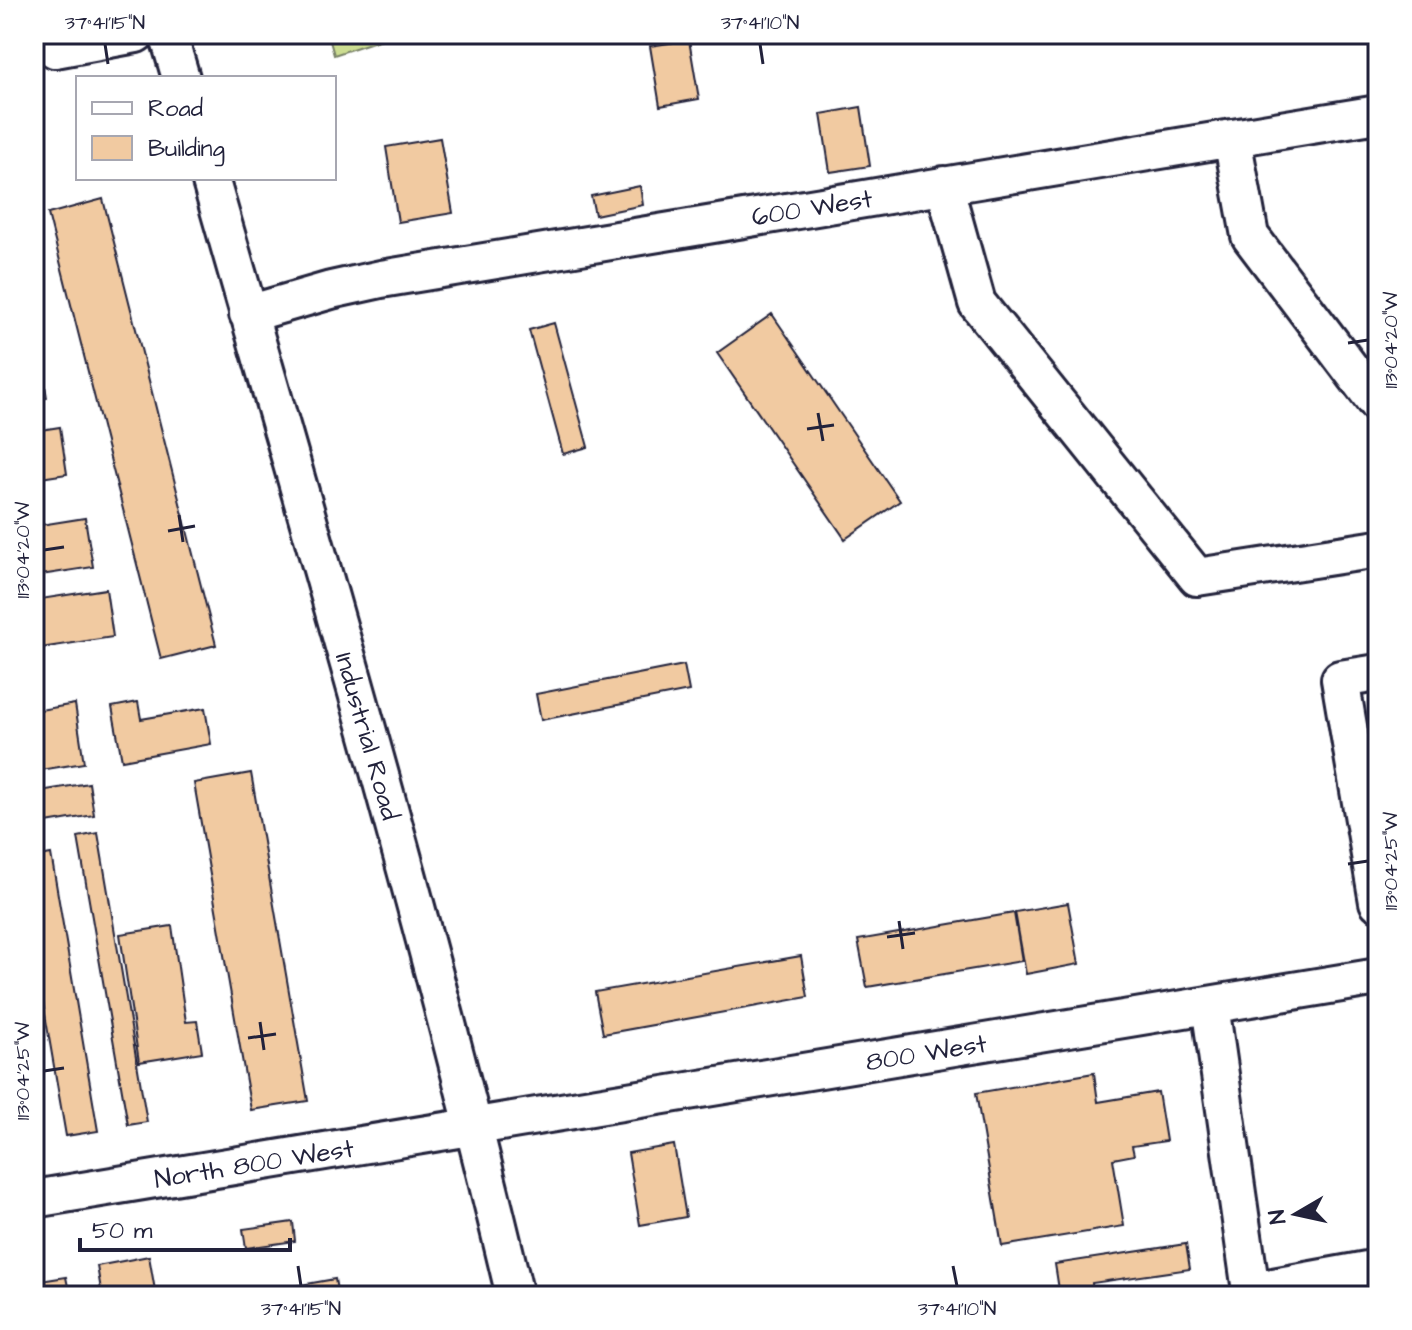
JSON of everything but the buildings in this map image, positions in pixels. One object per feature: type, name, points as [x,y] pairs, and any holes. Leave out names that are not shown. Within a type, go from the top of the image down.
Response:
[{"type":"street","points":[[35,34],[55,49],[136,34]]},
{"type":"street","points":[[168,34],[180,76]]},
{"type":"street","name":"600 West","points":[[248,314],[381,279],[1378,114]]},
{"type":"street","points":[[1232,138],[1250,236],[1378,405]]},
{"type":"street","name":"Industrial Road","points":[[211,180],[437,981],[515,1296]]},
{"type":"street","points":[[944,185],[977,303],[1197,577],[1378,549]]},
{"type":"street","points":[[1378,673],[1340,679],[1378,902]]},
{"type":"street","name":"800 West","points":[[475,1126],[1378,977]]},
{"type":"street","points":[[1210,1005],[1249,1293],[1378,1268]]},
{"type":"street","name":"North 800 West","points":[[34,1199],[475,1126]]},
{"type":"green space","points":[[328,34],[397,34],[334,55]]}]
